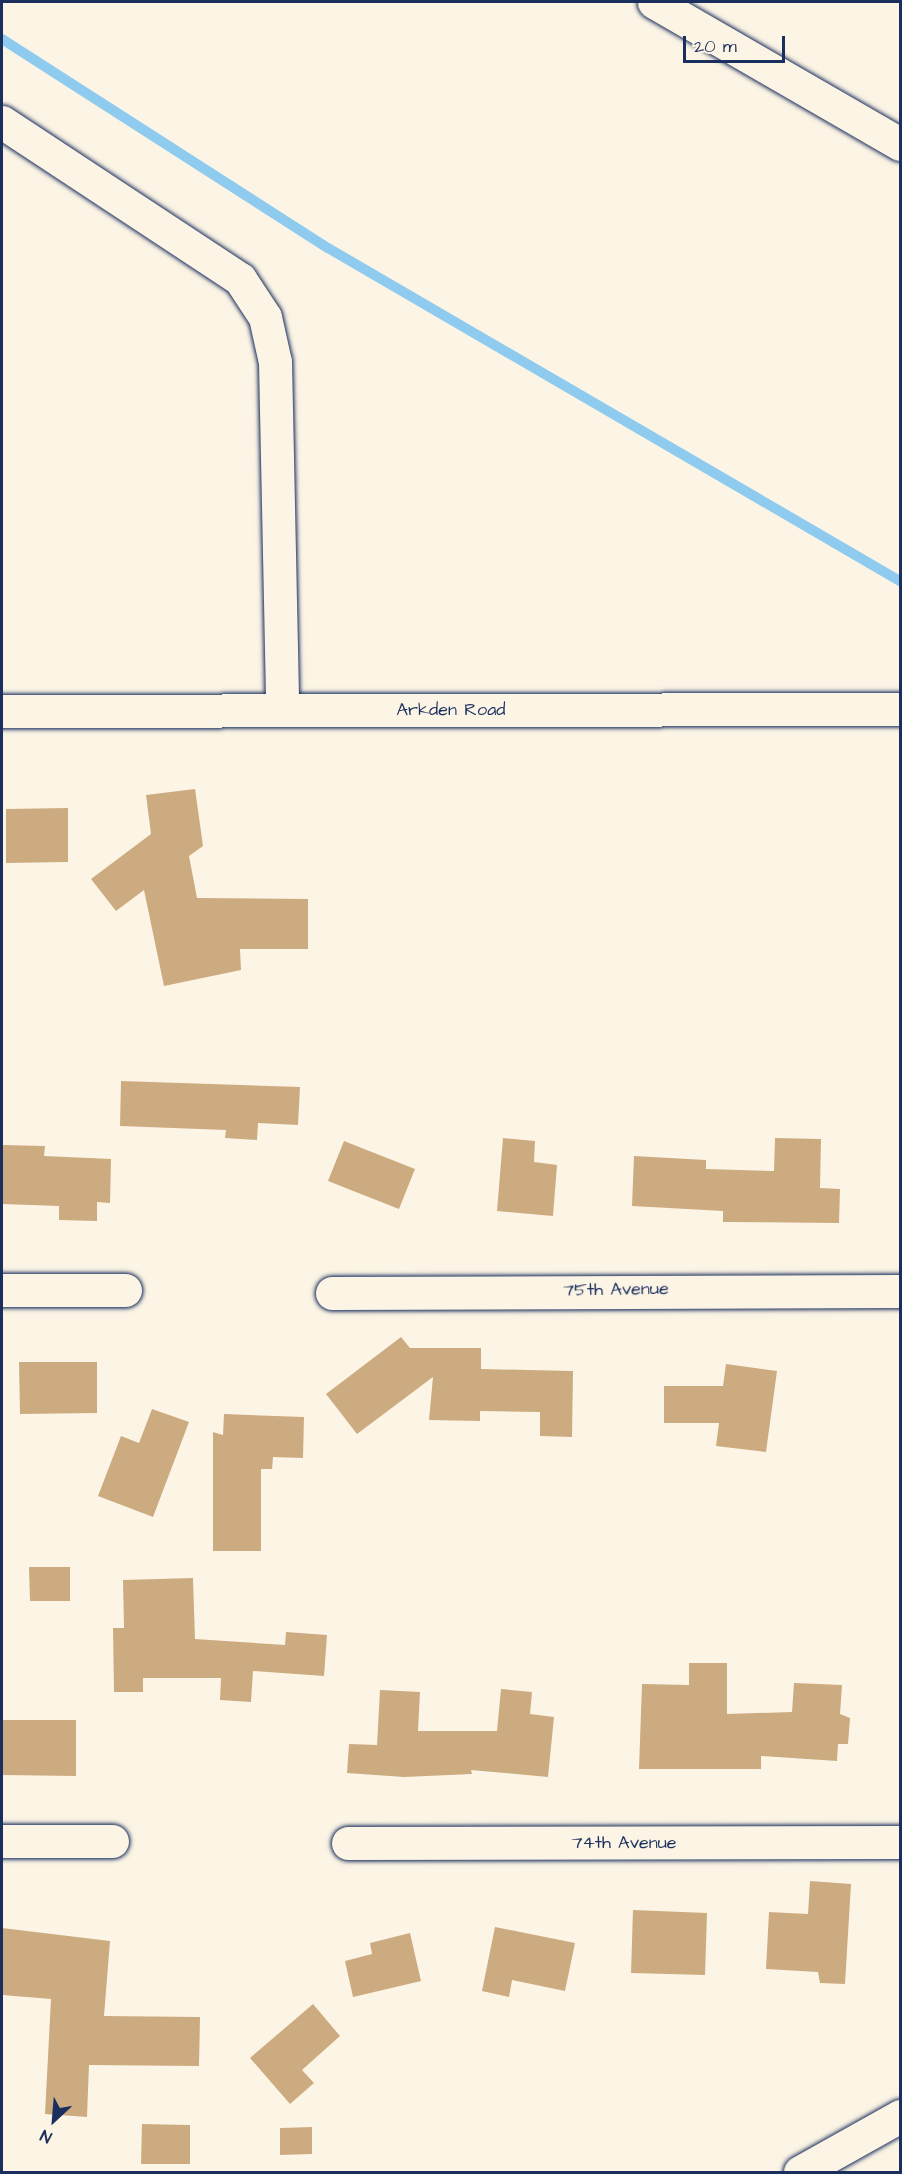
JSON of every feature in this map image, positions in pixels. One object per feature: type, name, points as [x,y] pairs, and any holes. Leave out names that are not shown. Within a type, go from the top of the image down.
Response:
[{"type":"street","points":[[654,2],[900,144]]},
{"type":"street","points":[[2,122],[240,279],[266,317],[275,362],[282,710]]},
{"type":"street","name":"Arkden Road","points":[[2,711],[900,709]]},
{"type":"street","points":[[2,1290],[125,1290]]},
{"type":"street","name":"75th Avenue","points":[[332,1293],[900,1291]]},
{"type":"street","points":[[2,1841],[112,1841]]},
{"type":"street","name":"74th Avenue","points":[[348,1844],[900,1842]]},
{"type":"street","points":[[800,2172],[900,2116]]},
{"type":"building","points":[[195,789],[203,846],[189,856],[197,898],[308,899],[308,949],[240,949],[241,970],[164,986],[144,890],[116,911],[91,879],[151,834],[146,795]]},
{"type":"building","points":[[68,808],[68,862],[6,863],[6,809]]},
{"type":"building","points":[[121,1081],[300,1087],[298,1125],[258,1123],[257,1140],[225,1138],[226,1130],[120,1126]]},
{"type":"building","points":[[503,1138],[535,1141],[534,1162],[557,1165],[553,1216],[497,1211]]},
{"type":"building","points":[[775,1138],[821,1139],[820,1188],[840,1189],[839,1223],[723,1222],[723,1211],[632,1206],[634,1156],[706,1160],[706,1169],[774,1171]]},
{"type":"building","points":[[344,1141],[415,1169],[399,1209],[328,1181]]},
{"type":"building","points":[[2,1145],[45,1146],[44,1156],[111,1159],[110,1203],[97,1202],[97,1221],[59,1220],[59,1206],[2,1204]]},
{"type":"building","points":[[401,1337],[410,1348],[481,1348],[481,1369],[573,1371],[572,1437],[540,1436],[540,1412],[480,1411],[480,1421],[429,1420],[433,1377],[357,1434],[326,1394]]},
{"type":"building","points":[[19,1362],[97,1362],[97,1413],[20,1414]]},
{"type":"building","points":[[726,1364],[777,1371],[766,1452],[716,1446],[719,1423],[664,1423],[664,1386],[723,1386]]},
{"type":"building","points":[[152,1409],[189,1422],[153,1517],[98,1496],[121,1436],[139,1443]]},
{"type":"building","points":[[224,1414],[304,1417],[303,1458],[273,1457],[272,1469],[261,1469],[261,1551],[213,1551],[213,1432],[223,1435]]},
{"type":"building","points":[[29,1567],[70,1567],[70,1601],[30,1601]]},
{"type":"building","points":[[193,1578],[195,1639],[285,1645],[286,1632],[327,1635],[324,1676],[253,1671],[251,1702],[220,1700],[221,1678],[143,1678],[143,1692],[114,1692],[113,1628],[124,1628],[123,1580]]},
{"type":"building","points":[[689,1663],[727,1663],[727,1714],[792,1712],[794,1683],[842,1685],[840,1714],[850,1718],[848,1744],[838,1744],[837,1761],[761,1756],[761,1769],[639,1769],[642,1684],[689,1685]]},
{"type":"building","points":[[501,1689],[532,1692],[530,1714],[554,1717],[548,1777],[471,1770],[472,1774],[404,1777],[347,1773],[349,1744],[377,1745],[380,1690],[420,1692],[418,1731],[497,1731]]},
{"type":"building","points":[[2,1720],[76,1720],[76,1776],[2,1775]]},
{"type":"building","points":[[810,1881],[851,1884],[845,1984],[820,1983],[818,1972],[766,1969],[769,1912],[808,1914]]},
{"type":"building","points":[[633,1910],[707,1913],[705,1975],[631,1973]]},
{"type":"building","points":[[495,1927],[575,1943],[565,1991],[512,1980],[509,1997],[482,1991]]},
{"type":"building","points":[[2,1928],[110,1941],[104,2016],[200,2017],[199,2066],[89,2065],[87,2117],[45,2114],[51,1999],[2,1995]]},
{"type":"building","points":[[410,1933],[421,1981],[353,1997],[345,1961],[372,1954],[370,1943]]},
{"type":"building","points":[[313,2004],[340,2036],[302,2070],[314,2083],[290,2104],[250,2058]]},
{"type":"building","points":[[142,2124],[190,2125],[190,2164],[141,2164]]},
{"type":"building","points":[[312,2127],[312,2154],[280,2155],[280,2128]]},
{"type":"waterway","points":[[2,39],[328,248],[900,581]]}]
